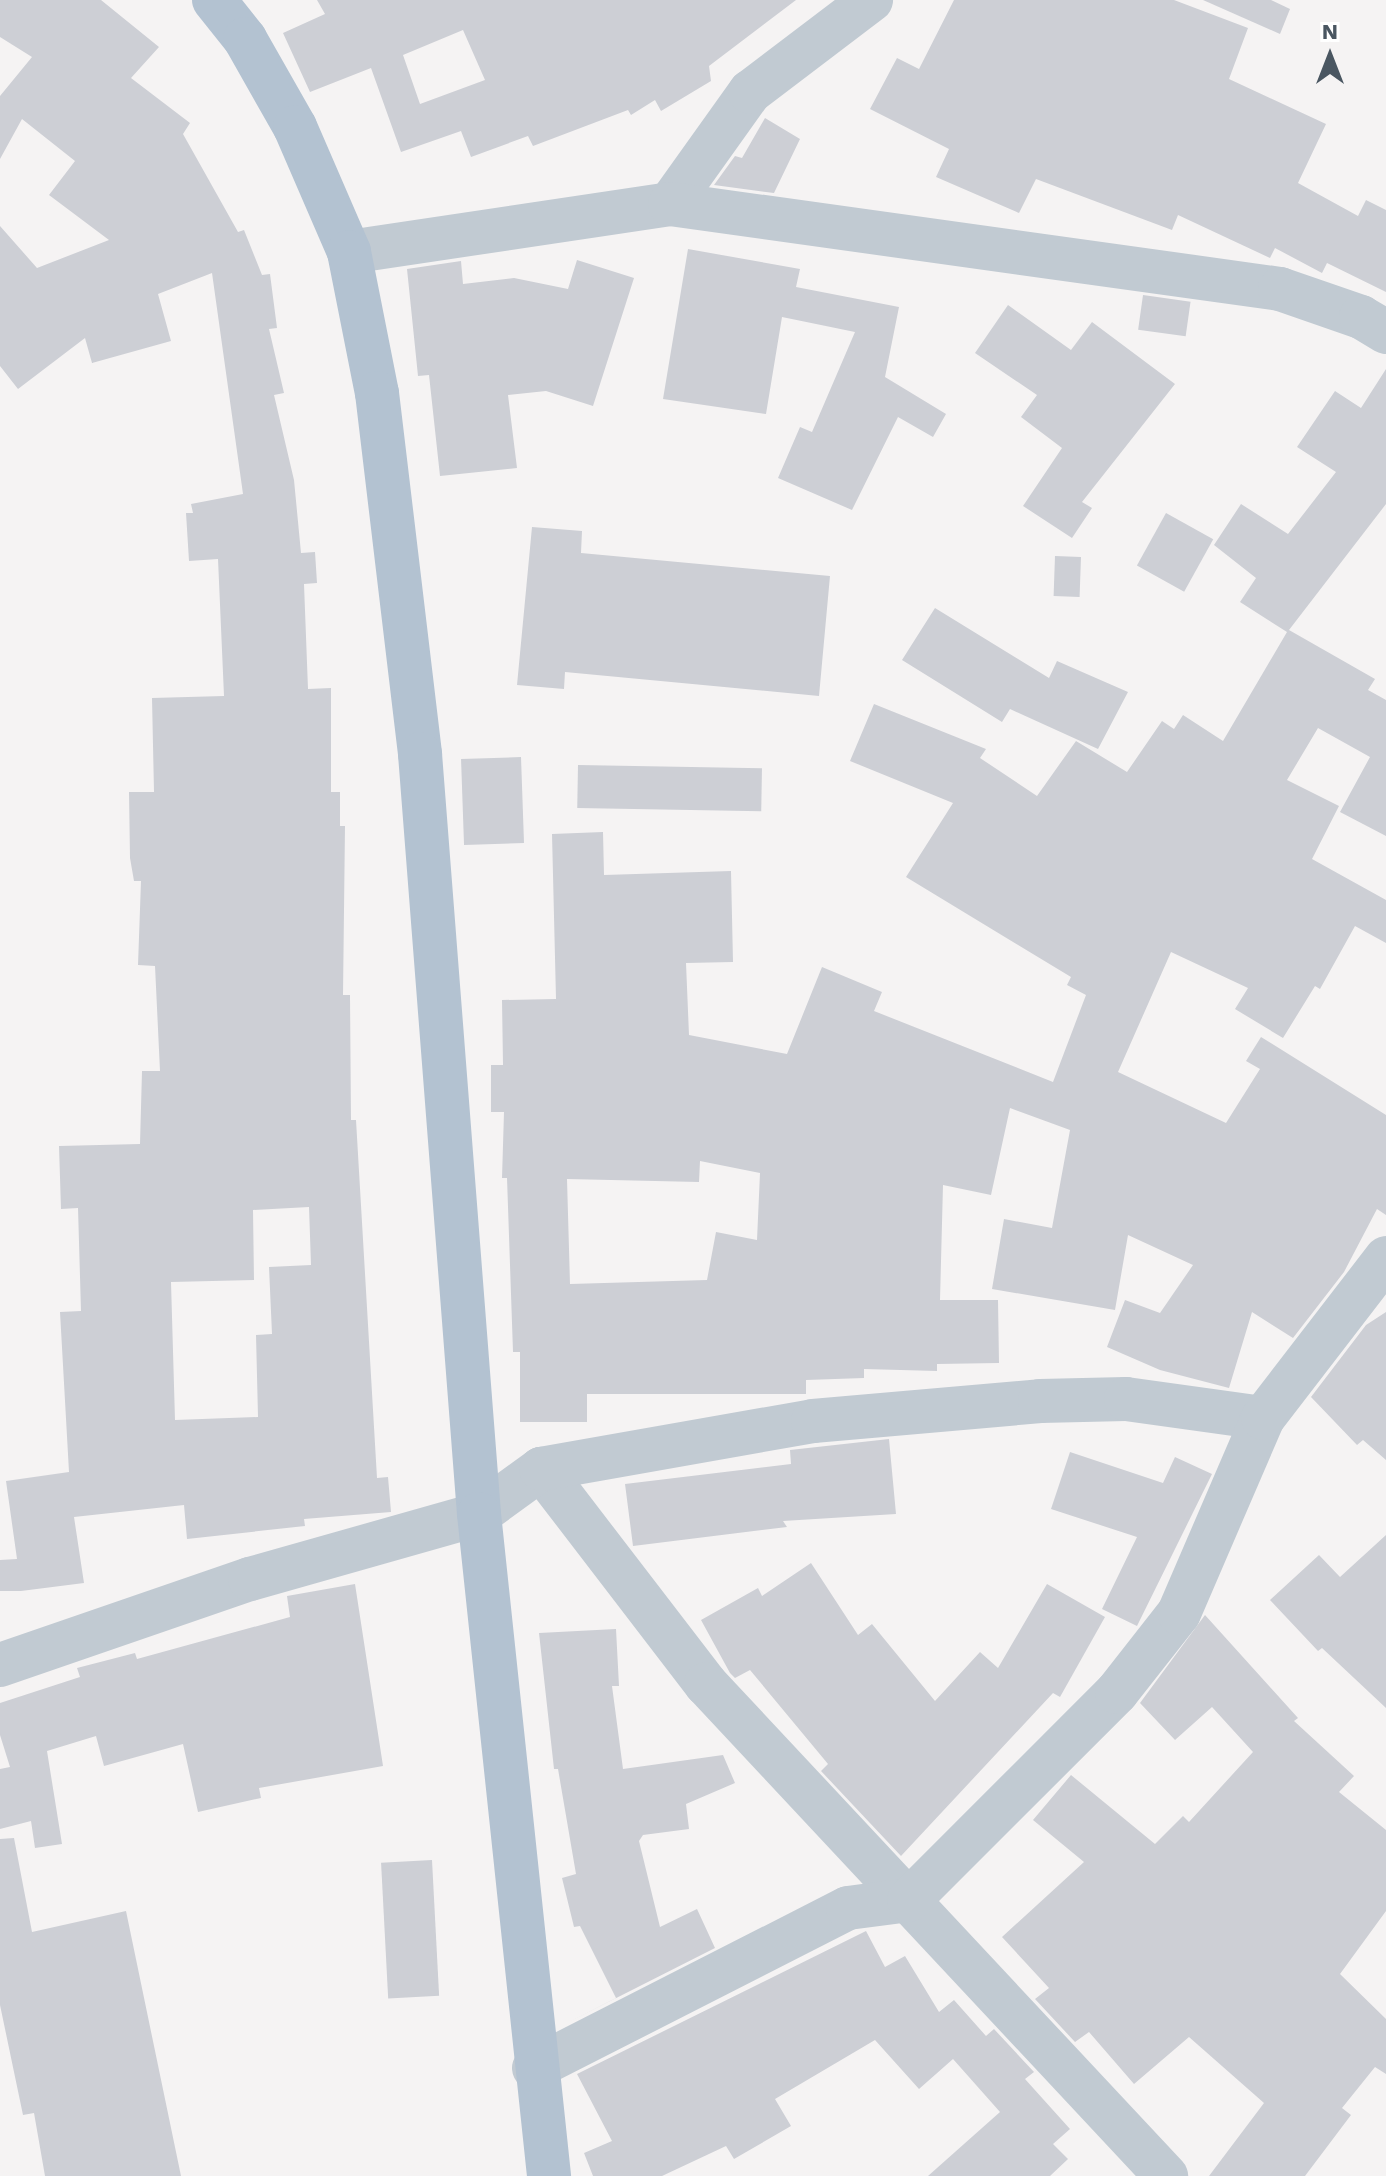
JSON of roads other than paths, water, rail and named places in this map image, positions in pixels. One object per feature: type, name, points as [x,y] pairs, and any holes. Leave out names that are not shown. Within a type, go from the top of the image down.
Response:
[{"type":"main road","points":[[214,0],[245,39],[295,127],[349,252],[377,393],[420,754],[479,1514],[534,2068],[549,2176]]},
{"type":"street","points":[[670,204],[750,92],[871,0]]},
{"type":"street","points":[[349,252],[670,204],[1280,289],[1361,317],[1386,332]]},
{"type":"street","points":[[534,2068],[848,1908],[909,1900],[1117,1692],[1179,1613],[1263,1418],[1386,1258]]},
{"type":"street","points":[[0,1665],[250,1579],[479,1514],[541,1469],[813,1421],[1040,1401],[1126,1399],[1263,1418]]},
{"type":"street","points":[[541,1469],[706,1684],[1166,2176]]}]
